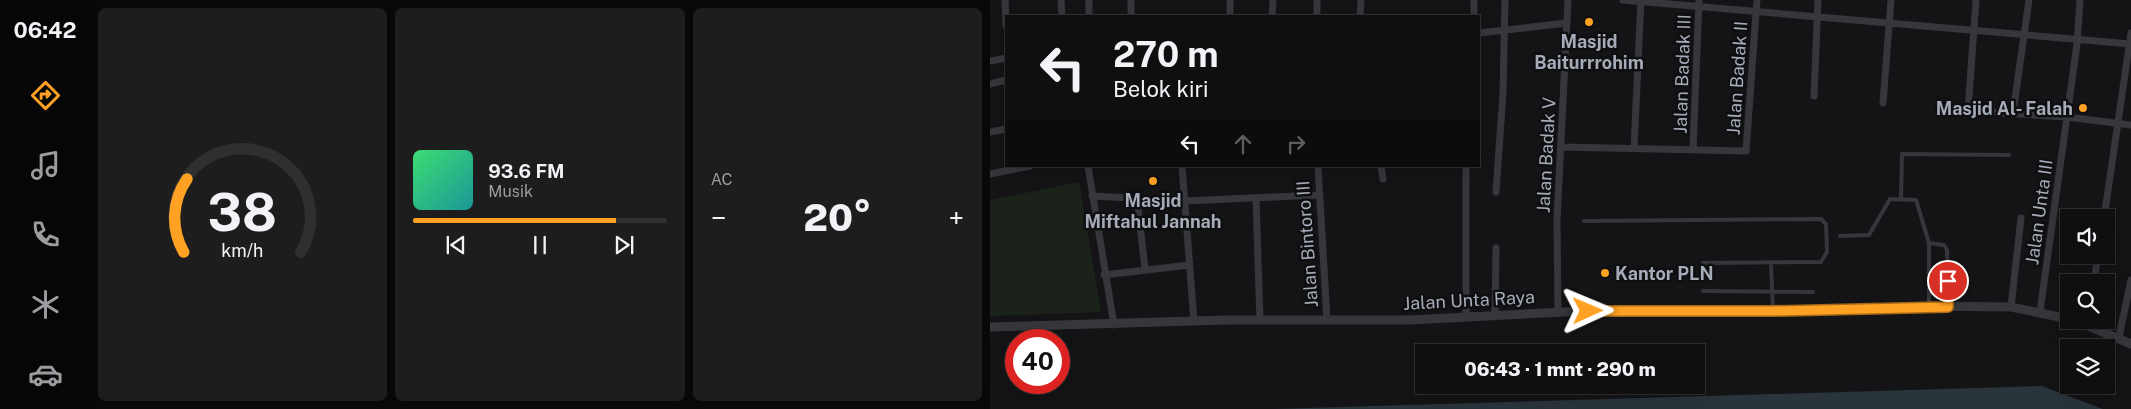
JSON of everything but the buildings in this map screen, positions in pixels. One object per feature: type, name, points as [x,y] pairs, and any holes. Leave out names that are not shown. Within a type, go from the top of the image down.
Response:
[{"type":"street","points":[[1005,0],[1006,15]]},
{"type":"street","points":[[1061,0],[1062,15]]},
{"type":"street","points":[[1089,0],[1089,15]]},
{"type":"street","points":[[1131,0],[1131,15]]},
{"type":"street","points":[[1230,0],[1230,15]]},
{"type":"street","points":[[1272,0],[1272,15]]},
{"type":"street","points":[[1317,0],[1317,15]]},
{"type":"street","points":[[1360,15],[1361,0]]},
{"type":"street","points":[[1474,0],[1474,15]]},
{"type":"street","points":[[1496,192],[1506,30],[1505,0]]},
{"type":"street","name":"Jalan Badak V","points":[[1558,312],[1557,220],[1568,0]]},
{"type":"street","points":[[1624,0],[1699,3],[1756,12],[2130,44]]},
{"type":"street","name":"Jalan Badak II","points":[[1694,148],[1740,153],[1746,151],[1748,147],[1757,0]]},
{"type":"street","points":[[1814,96],[1818,0]]},
{"type":"street","points":[[1883,103],[1891,0]]},
{"type":"street","points":[[1976,0],[1968,111],[2067,117],[2131,125]]},
{"type":"street","points":[[2013,113],[2029,0]]},
{"type":"street","name":"Jalan Unta III","points":[[2040,312],[2077,40],[2080,0]]},
{"type":"street","points":[[1634,148],[1641,1]]},
{"type":"street","name":"Jalan Badak III","points":[[1694,148],[1699,3]]},
{"type":"street","points":[[1480,33],[1567,24]]},
{"type":"street","points":[[2105,209],[2131,33]]},
{"type":"street","points":[[990,60],[1005,58]]},
{"type":"street","points":[[990,84],[1005,80]]},
{"type":"street","points":[[990,132],[1005,129]]},
{"type":"street","points":[[1562,147],[1694,148]]},
{"type":"street","points":[[990,174],[1025,167]]},
{"type":"street","points":[[1088,167],[1104,275],[1114,325]]},
{"type":"street","points":[[1182,167],[1194,322]]},
{"type":"street","name":"Jalan Bintoro III","points":[[1318,167],[1318,195],[1327,320]]},
{"type":"street","points":[[1382,167],[1383,179]]},
{"type":"street","points":[[1466,167],[1466,317]]},
{"type":"street","points":[[1092,196],[1185,200],[1318,195]]},
{"type":"street","points":[[1256,198],[1260,320]]},
{"type":"street","points":[[1136,199],[1145,269]]},
{"type":"street","points":[[2011,306],[2021,218]]},
{"type":"street","points":[[1495,315],[1496,248]]},
{"type":"street","points":[[1104,275],[1189,265]]},
{"type":"street","points":[[2103,329],[2127,340],[2131,280]]},
{"type":"street","name":"Jalan Unta Raya","points":[[990,326],[1114,325],[1260,320],[1410,320],[1558,312],[1773,311],[1928,306],[2011,306],[2060,317]]},
{"type":"lane","points":[[1901,199],[1902,154],[2008,155]]},
{"type":"lane","points":[[1840,236],[1869,235],[1890,198],[1916,200],[1929,243],[1928,306]]},
{"type":"lane","points":[[1584,220],[1821,219],[1825,222],[1828,252],[1824,260],[1818,262],[1703,263]]},
{"type":"lane","points":[[1929,243],[1944,245],[1947,250],[1948,307]]},
{"type":"lane","points":[[1771,263],[1773,311]]},
{"type":"lane","points":[[1703,291],[1813,292]]},
{"type":"shaded area","points":[[1079,182],[1101,312],[990,316],[990,200]]},
{"type":"shaded area","points":[[2042,386],[2103,409],[1274,409]]},
{"type":"place","name":"Masjid Baiturrrohim","points":[[1589,22]]},
{"type":"place","name":"Masjid Al- Falah","points":[[2083,108]]},
{"type":"place","name":"Masjid Miftahul Jannah","points":[[1153,181]]},
{"type":"place","name":"Kantor PLN","points":[[1605,273]]},
{"type":"route","points":[[1588,311],[1773,311],[1948,307],[1948,281]]}]
